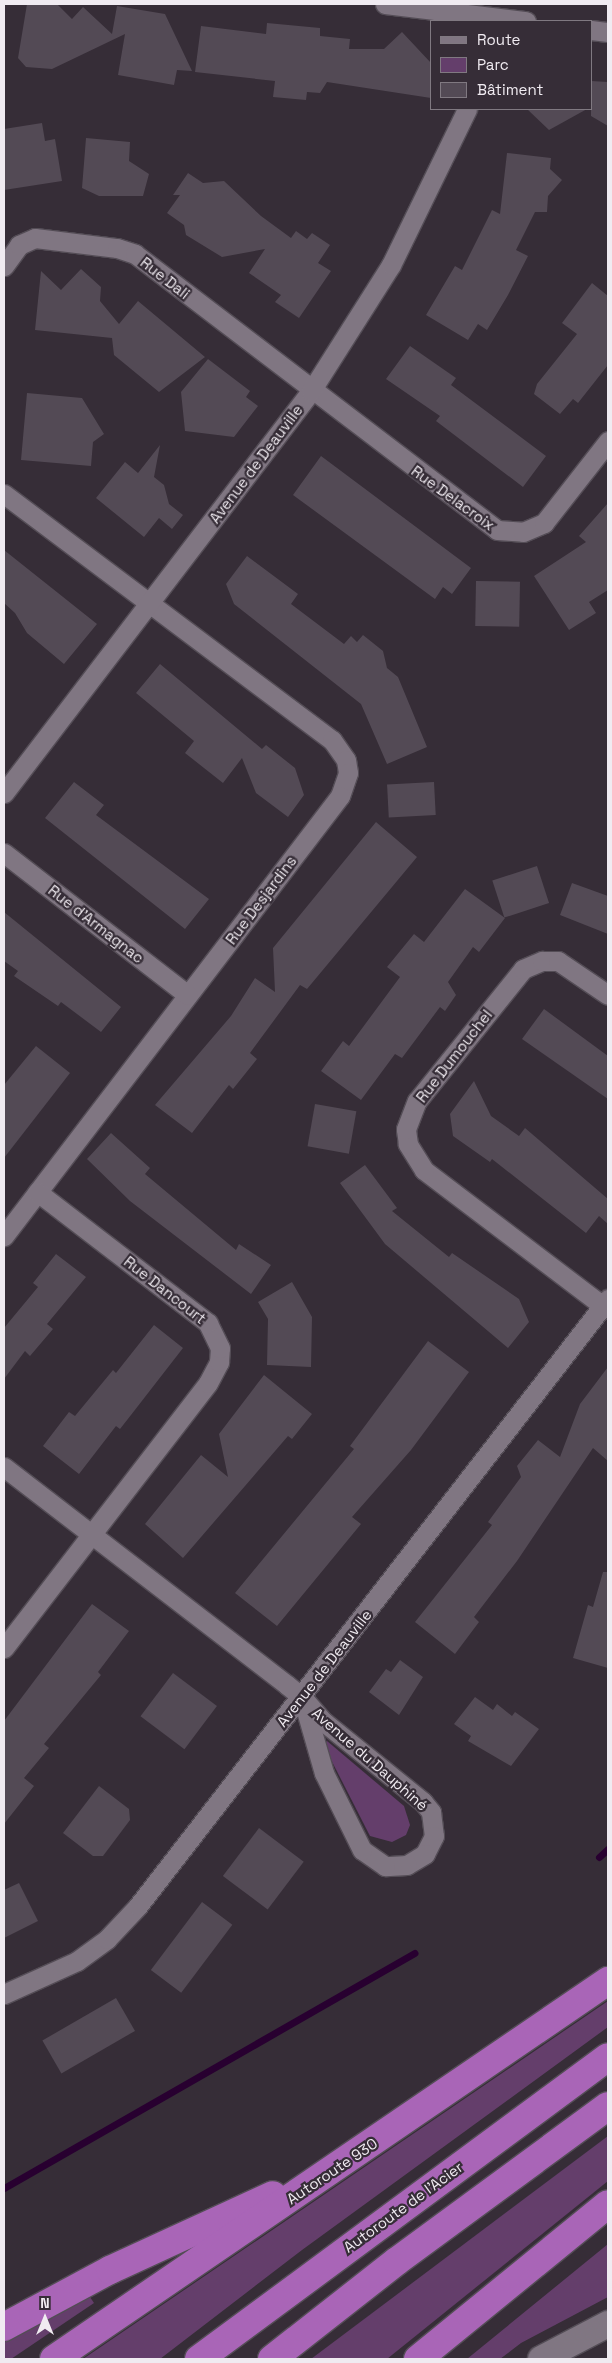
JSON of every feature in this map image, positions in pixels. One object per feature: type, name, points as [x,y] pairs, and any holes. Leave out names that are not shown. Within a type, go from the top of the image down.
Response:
[{"type":"highway","name":"Autoroute 930","points":[[54,2359],[347,2161],[608,1981]]},
{"type":"highway","name":"Autoroute de l'Acier","points":[[199,2359],[608,2057]]},
{"type":"highway","points":[[272,2359],[397,2261],[608,2106]]},
{"type":"highway","points":[[4,2327],[110,2270],[347,2161]]},
{"type":"highway","points":[[418,2359],[608,2204]]},
{"type":"street","points":[[386,4],[503,14],[523,20]]},
{"type":"street","points":[[592,30],[608,32]]},
{"type":"street","name":"Avenue de Deauville","points":[[4,793],[311,390],[396,256],[467,110]]},
{"type":"street","name":"Rue Dali","points":[[4,266],[15,249],[35,238],[126,250],[311,390]]},
{"type":"street","name":"Rue Delacroix","points":[[311,390],[485,524],[510,534],[544,523],[608,441]]},
{"type":"street","points":[[4,494],[148,604]]},
{"type":"street","name":"Rue Desjardins","points":[[4,1236],[340,796],[348,773],[346,760],[332,740],[148,604]]},
{"type":"street","name":"Rue d'Armagnac","points":[[4,853],[188,995]]},
{"type":"street","name":"Rue Dumouchel","points":[[605,1303],[424,1170],[408,1144],[406,1129],[417,1101],[523,969],[542,961],[558,961],[608,995]]},
{"type":"street","name":"Rue Dancourt","points":[[4,1648],[90,1533],[208,1383],[219,1362],[220,1348],[208,1323],[37,1192]]},
{"type":"street","name":"Avenue de Deauville","points":[[4,1994],[77,1961],[123,1924],[302,1697],[605,1303]]},
{"type":"street","name":"Avenue du Dauphiné","points":[[4,1466],[302,1697],[324,1722],[423,1802],[431,1812],[434,1836],[425,1854],[407,1865],[385,1866],[362,1850],[324,1772],[302,1697]]},
{"type":"street","points":[[541,2359],[608,2324]]},
{"type":"green space","points":[[327,1741],[404,1806],[410,1825],[406,1835],[392,1842],[370,1836],[323,1744]]},
{"type":"green space","points":[[608,2001],[608,2027],[302,2250],[160,2359],[83,2359]]},
{"type":"green space","points":[[608,2136],[608,2181],[387,2359],[311,2359]]},
{"type":"green space","points":[[608,2244],[608,2297],[521,2343],[500,2359],[467,2359]]},
{"type":"green space","points":[[88,2294],[94,2303],[11,2359],[4,2359],[4,2341]]},
{"type":"building","points":[[27,4],[57,4],[72,19],[83,7],[112,34],[117,6],[165,14],[192,71],[177,70],[174,85],[118,75],[125,34],[52,69],[26,67],[18,58]]},
{"type":"building","points":[[267,23],[320,28],[320,36],[350,39],[349,49],[384,49],[402,32],[430,62],[430,98],[327,82],[320,93],[307,92],[306,100],[273,97],[275,81],[195,72],[201,26],[266,34]]},
{"type":"building","points":[[592,81],[608,82],[608,126],[591,116]]},
{"type":"building","points":[[528,110],[585,110],[549,130]]},
{"type":"building","points":[[42,123],[45,141],[55,139],[62,181],[4,190],[4,129]]},
{"type":"building","points":[[86,138],[130,142],[129,161],[149,174],[143,196],[99,196],[82,188]]},
{"type":"building","points":[[507,153],[551,158],[550,169],[562,180],[548,196],[547,212],[535,212],[516,250],[528,256],[508,295],[487,330],[478,324],[468,340],[426,315],[455,266],[462,270],[492,210],[500,214]]},
{"type":"building","points":[[188,173],[203,183],[224,181],[261,216],[291,238],[296,231],[307,239],[312,233],[330,245],[318,263],[331,271],[299,318],[275,302],[281,295],[249,273],[265,249],[222,257],[186,235],[184,225],[167,213],[180,195],[173,195]]},
{"type":"building","points":[[81,269],[101,287],[100,301],[119,324],[138,301],[205,357],[159,392],[114,355],[112,338],[35,330],[41,271],[61,290]]},
{"type":"building","points":[[592,283],[608,296],[608,365],[578,403],[573,399],[560,414],[534,394],[537,384],[577,334],[562,323]]},
{"type":"building","points":[[410,346],[456,378],[451,385],[546,456],[523,487],[436,421],[440,416],[386,379]]},
{"type":"building","points":[[208,359],[250,391],[246,397],[258,406],[234,437],[185,431],[181,392]]},
{"type":"building","points":[[27,393],[82,398],[104,434],[93,442],[91,466],[21,460]]},
{"type":"building","points":[[160,445],[154,477],[164,485],[169,504],[183,515],[172,529],[159,518],[144,537],[96,498],[125,462],[138,473]]},
{"type":"building","points":[[321,456],[471,568],[452,594],[443,587],[435,599],[293,495]]},
{"type":"building","points":[[608,503],[608,590],[589,602],[596,613],[569,630],[534,576],[586,542],[579,536]]},
{"type":"building","points":[[4,550],[97,624],[64,664],[27,633],[15,613],[4,603]]},
{"type":"building","points":[[247,556],[298,594],[291,604],[344,644],[351,636],[357,642],[363,635],[383,651],[387,668],[398,677],[427,747],[387,764],[361,704],[234,604],[226,584]]},
{"type":"building","points":[[476,581],[520,582],[519,627],[475,626]]},
{"type":"building","points":[[160,664],[262,749],[266,745],[295,768],[304,795],[288,817],[256,793],[242,758],[223,783],[185,753],[194,741],[136,693]]},
{"type":"building","points":[[74,782],[104,805],[96,815],[209,899],[185,929],[45,818]]},
{"type":"building","points":[[434,782],[436,815],[389,817],[387,784]]},
{"type":"building","points":[[376,822],[417,857],[307,989],[300,985],[250,1053],[257,1059],[233,1089],[229,1085],[192,1133],[155,1105],[231,1016],[255,978],[275,992],[273,948]]},
{"type":"building","points":[[537,866],[549,903],[504,918],[492,881]]},
{"type":"building","points":[[572,883],[608,896],[608,934],[560,915]]},
{"type":"building","points":[[465,889],[505,918],[479,952],[473,947],[448,982],[456,995],[445,1011],[440,1007],[402,1058],[395,1054],[361,1100],[321,1071],[343,1041],[349,1046],[400,977],[387,967],[414,934],[424,942]]},
{"type":"building","points":[[4,912],[121,1007],[101,1032],[61,1002],[58,1006],[14,976],[18,971],[4,961]]},
{"type":"building","points":[[544,1009],[608,1056],[608,1099],[522,1039]]},
{"type":"building","points":[[36,1046],[70,1073],[4,1158],[4,1085]]},
{"type":"building","points":[[474,1081],[491,1116],[519,1136],[525,1128],[608,1199],[608,1224],[599,1216],[586,1233],[492,1159],[490,1162],[453,1136],[450,1114]]},
{"type":"building","points":[[315,1104],[356,1111],[349,1154],[308,1146]]},
{"type":"building","points":[[111,1133],[150,1168],[145,1174],[236,1250],[239,1244],[271,1265],[251,1294],[130,1201],[87,1159]]},
{"type":"building","points":[[365,1165],[397,1208],[392,1211],[449,1257],[452,1253],[519,1299],[529,1322],[508,1348],[385,1244],[340,1183]]},
{"type":"building","points":[[56,1254],[86,1277],[47,1324],[53,1329],[30,1356],[25,1351],[4,1379],[4,1328],[38,1287],[33,1283]]},
{"type":"building","points":[[292,1282],[312,1317],[311,1367],[267,1365],[268,1319],[258,1302]]},
{"type":"building","points":[[154,1325],[183,1348],[120,1429],[116,1426],[79,1474],[43,1446],[69,1412],[75,1416],[113,1370],[116,1373]]},
{"type":"building","points":[[428,1341],[469,1372],[411,1450],[352,1517],[361,1524],[277,1626],[235,1593],[354,1449],[350,1446]]},
{"type":"building","points":[[608,1367],[608,1461],[593,1448],[517,1561],[474,1617],[479,1622],[455,1654],[415,1622],[492,1525],[488,1522],[521,1477],[517,1466],[538,1440],[560,1457],[580,1404]]},
{"type":"building","points":[[264,1375],[312,1414],[292,1439],[288,1436],[183,1558],[145,1524],[201,1455],[228,1477],[219,1434]]},
{"type":"building","points":[[603,1572],[608,1572],[608,1668],[573,1658],[588,1605],[593,1607]]},
{"type":"building","points":[[92,1604],[129,1631],[98,1672],[101,1675],[44,1744],[49,1748],[24,1778],[34,1786],[4,1824],[4,1721]]},
{"type":"building","points":[[400,1660],[423,1677],[399,1715],[369,1692],[386,1669],[391,1672]]},
{"type":"building","points":[[173,1673],[217,1706],[184,1749],[141,1716]]},
{"type":"building","points":[[475,1697],[493,1710],[497,1704],[512,1716],[515,1712],[539,1729],[511,1766],[468,1741],[471,1736],[454,1724]]},
{"type":"building","points":[[99,1786],[129,1809],[130,1820],[103,1856],[93,1856],[63,1833]]},
{"type":"building","points":[[259,1828],[304,1862],[268,1910],[223,1876]]},
{"type":"building","points":[[19,1883],[38,1921],[4,1938],[4,1890]]},
{"type":"building","points":[[202,1902],[232,1925],[181,1993],[151,1970]]},
{"type":"building","points":[[116,1998],[135,2031],[61,2073],[42,2040]]},
{"type":"waterway","points":[[599,1857],[608,1849]]},
{"type":"waterway","points":[[4,2188],[415,1953]]}]
